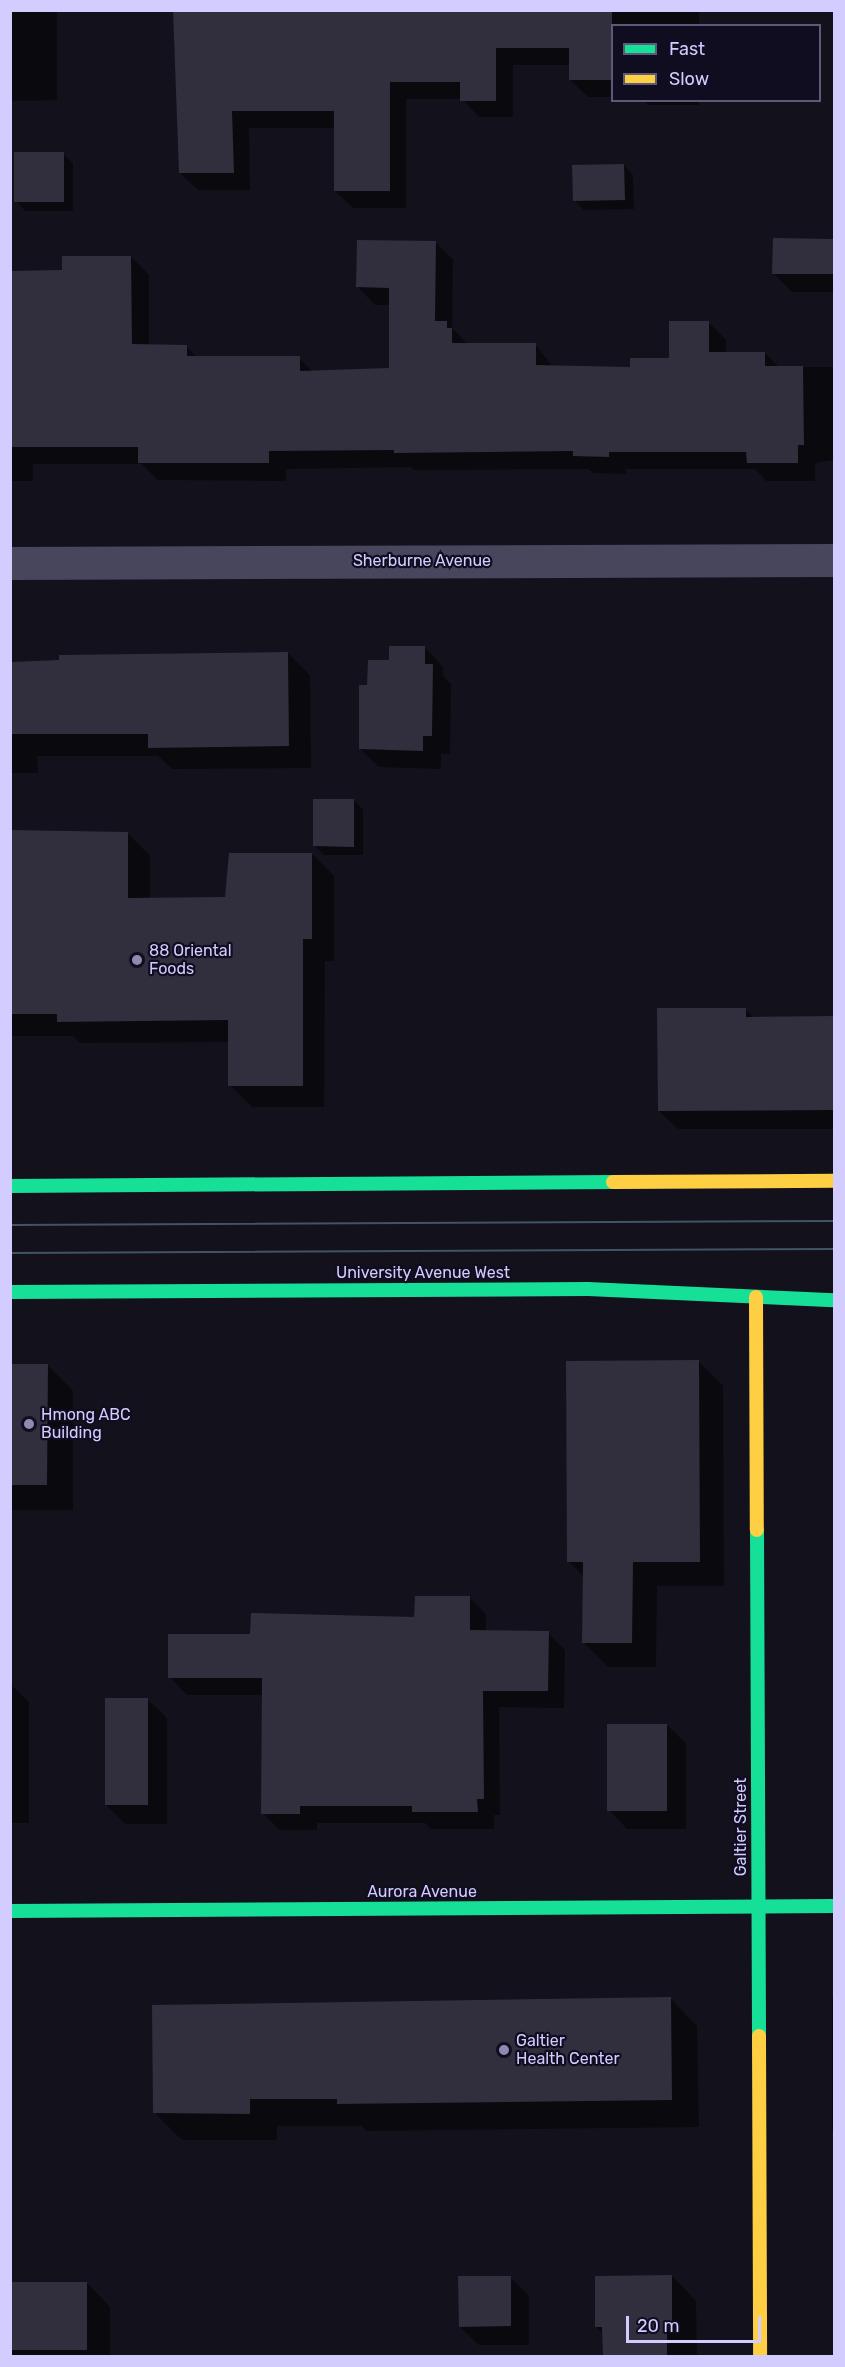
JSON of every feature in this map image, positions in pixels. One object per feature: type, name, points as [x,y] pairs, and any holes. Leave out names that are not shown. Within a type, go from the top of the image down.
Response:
[{"type":"street","name":"Sherburne Avenue","points":[[10,563],[834,560]]},
{"type":"street","points":[[10,1186],[834,1181]]},
{"type":"street","name":"University Avenue West","points":[[10,1292],[588,1289],[834,1300]]},
{"type":"street","name":"Galtier Street","points":[[756,1297],[760,2356]]},
{"type":"street","name":"Aurora Avenue","points":[[10,1911],[834,1906]]},
{"type":"building","points":[[173,10],[612,10],[611,80],[569,80],[569,48],[496,48],[496,101],[460,101],[460,82],[390,82],[390,191],[334,191],[334,111],[232,111],[234,173],[179,173]]},
{"type":"building","points":[[14,152],[64,152],[64,202],[14,202]]},
{"type":"building","points":[[624,164],[625,200],[573,201],[572,165]]},
{"type":"building","points":[[773,238],[834,239],[834,274],[772,274]]},
{"type":"building","points":[[357,240],[436,241],[435,321],[447,321],[447,328],[452,328],[452,343],[536,343],[536,365],[630,367],[630,358],[669,358],[669,321],[709,321],[709,352],[765,352],[765,366],[803,366],[804,445],[798,445],[798,463],[747,463],[746,452],[609,452],[609,457],[573,456],[573,451],[394,453],[394,450],[269,451],[269,463],[138,463],[138,447],[10,447],[10,271],[62,270],[62,256],[131,256],[132,344],[187,345],[187,356],[300,356],[300,371],[389,368],[389,288],[356,287]]},
{"type":"building","points":[[389,646],[425,646],[425,664],[433,664],[432,736],[423,736],[423,751],[359,749],[359,685],[367,685],[368,660],[389,660]]},
{"type":"building","points":[[288,652],[289,746],[148,748],[148,734],[10,734],[10,662],[59,660],[59,655]]},
{"type":"building","points":[[313,799],[354,799],[354,847],[313,846]]},
{"type":"building","points":[[10,830],[128,832],[128,898],[225,897],[229,853],[312,853],[312,939],[303,939],[303,1086],[228,1086],[228,1020],[57,1022],[57,1014],[10,1014]]},
{"type":"building","points":[[657,1008],[746,1008],[746,1017],[834,1016],[834,1110],[658,1111]]},
{"type":"building","points":[[699,1360],[700,1562],[633,1562],[632,1643],[582,1643],[583,1562],[567,1562],[566,1361]]},
{"type":"building","name":"Hmong ABC Building","points":[[10,1364],[48,1364],[47,1485],[10,1485]]},
{"type":"building","points":[[415,1596],[470,1596],[470,1630],[549,1631],[548,1691],[483,1691],[484,1799],[477,1799],[478,1812],[412,1812],[412,1806],[300,1806],[300,1814],[261,1814],[262,1678],[168,1678],[168,1634],[250,1634],[251,1613],[414,1617]]},
{"type":"building","points":[[105,1698],[148,1698],[148,1805],[105,1805]]},
{"type":"building","points":[[607,1724],[667,1724],[667,1811],[607,1811]]},
{"type":"building","name":"Galtier Health Center","points":[[671,1997],[672,2100],[337,2104],[337,2099],[250,2099],[250,2114],[153,2113],[152,2005]]},
{"type":"building","points":[[672,2275],[672,2327],[667,2327],[667,2356],[603,2356],[602,2327],[595,2327],[595,2276]]},
{"type":"building","points":[[458,2276],[511,2276],[511,2326],[459,2327]]},
{"type":"building","points":[[10,2282],[87,2282],[87,2350],[10,2350]]},
{"type":"tram line","points":[[10,1225],[834,1221]]},
{"type":"tram line","points":[[10,1253],[834,1249]]},
{"type":"traffic: fast","points":[[10,1186],[613,1182]]},
{"type":"traffic: fast","points":[[10,1292],[588,1289],[834,1300]]},
{"type":"traffic: fast","points":[[757,1530],[759,2036]]},
{"type":"traffic: fast","points":[[10,1911],[834,1906]]},
{"type":"traffic: slow","points":[[613,1182],[834,1181]]},
{"type":"traffic: slow","points":[[756,1297],[757,1530]]},
{"type":"traffic: slow","points":[[759,2036],[760,2356]]},
{"type":"place","name":"88 Oriental Foods","points":[[137,960]]},
{"type":"place","name":"Hmong ABC Building","points":[[29,1424]]},
{"type":"place","name":"Galtier Health Center","points":[[504,2050]]}]
